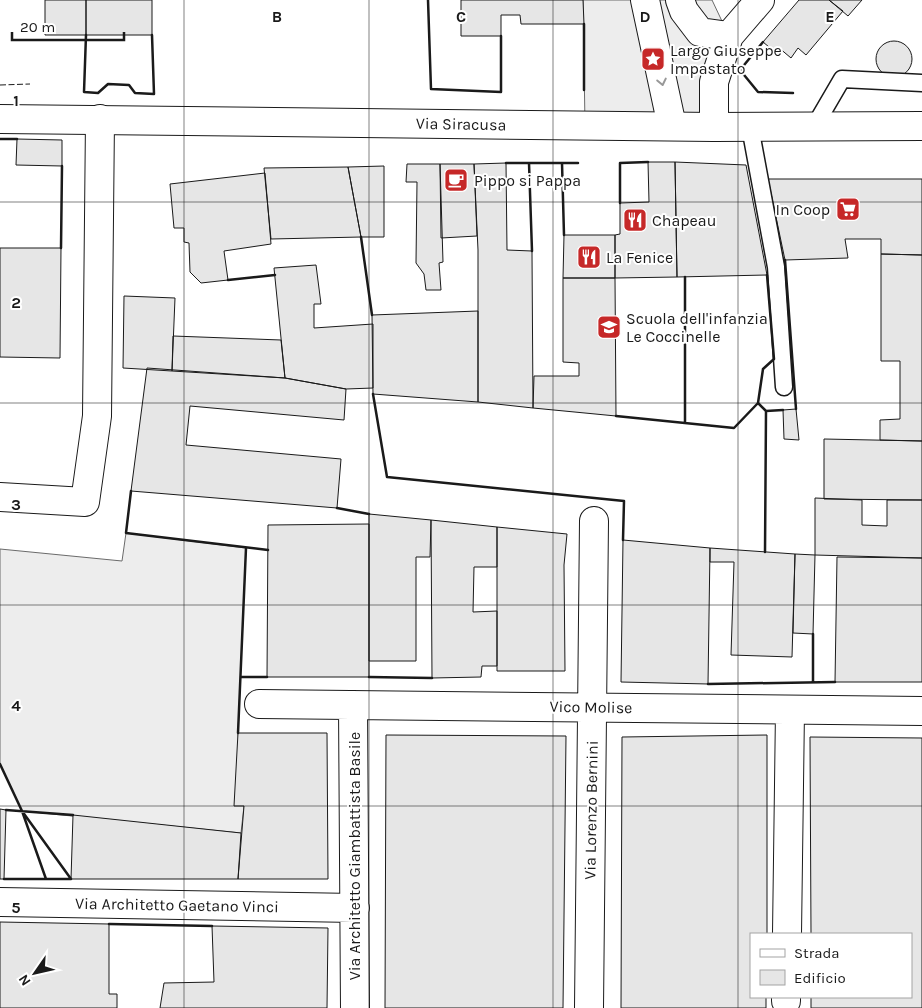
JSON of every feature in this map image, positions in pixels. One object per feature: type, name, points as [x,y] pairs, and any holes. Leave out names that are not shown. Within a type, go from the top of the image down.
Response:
[{"type":"street","points":[[645,0],[672,126]]},
{"type":"street","points":[[680,0],[684,11],[700,32],[729,36]]},
{"type":"street","points":[[714,127],[714,82],[729,36],[760,0]]},
{"type":"street","name":"Via Siracusa","points":[[0,119],[714,127],[922,126]]},
{"type":"street","points":[[0,497],[85,502],[97,416],[100,119]]},
{"type":"street","name":"Via Lorenzo Bernini","points":[[589,1008],[594,521]]},
{"type":"street","name":"Vico Molise","points":[[259,704],[922,712]]},
{"type":"street","name":"Via Architetto Giambattista Basile","points":[[353,705],[355,1008]]},
{"type":"street","points":[[787,933],[790,710]]},
{"type":"street","name":"Via Architetto Gaetano Vinci","points":[[0,902],[355,908]]},
{"type":"lane","points":[[814,127],[842,79],[922,83]]},
{"type":"lane","points":[[750,127],[776,267],[784,387]]},
{"type":"shaded area","name":"Largo Giuseppe Impastato","points":[[583,0],[712,0],[729,36],[714,127],[585,125]]},
{"type":"shaded area","points":[[126,533],[246,548],[238,733],[244,806],[241,833],[22,811],[0,764],[0,549],[122,561]]},
{"type":"building","points":[[45,0],[86,0],[86,35],[45,35]]},
{"type":"building","points":[[86,0],[152,0],[152,35],[86,35]]},
{"type":"building","points":[[461,0],[583,0],[584,24],[521,24],[520,15],[501,15],[501,36],[461,36]]},
{"type":"building","points":[[799,0],[829,0],[843,11],[806,55],[798,48],[791,58],[778,47],[775,52],[763,42]]},
{"type":"building","points":[[829,0],[862,0],[848,16]]},
{"type":"building","points":[[894,41],[901,42],[907,46],[911,52],[911,66],[907,72],[901,76],[894,77],[887,76],[881,72],[877,66],[876,59],[877,52],[881,46],[887,42]]},
{"type":"building","points":[[17,139],[62,140],[62,166],[16,165]]},
{"type":"building","points":[[648,162],[675,162],[677,277],[615,278],[615,235],[620,234],[620,203],[649,202]]},
{"type":"building","points":[[675,162],[746,165],[767,275],[677,277]]},
{"type":"building","points":[[506,163],[507,250],[532,251],[533,408],[478,402],[478,250],[474,164]]},
{"type":"building","points":[[407,164],[440,164],[443,262],[439,263],[441,290],[426,290],[424,274],[416,263],[417,182],[406,182]]},
{"type":"building","points":[[440,164],[474,164],[477,236],[441,238]]},
{"type":"building","points":[[384,166],[384,237],[361,237],[348,167]]},
{"type":"building","points":[[348,167],[361,237],[271,239],[264,168]]},
{"type":"building","points":[[265,173],[271,244],[224,251],[228,280],[201,283],[190,272],[189,243],[184,242],[184,228],[174,228],[170,184]]},
{"type":"building","name":"In Coop","points":[[768,179],[922,179],[922,255],[881,254],[881,239],[845,239],[848,258],[785,260]]},
{"type":"building","name":"La Fenice","points":[[564,235],[615,235],[615,278],[563,278]]},
{"type":"building","points":[[0,248],[61,248],[60,358],[0,357]]},
{"type":"building","points":[[881,254],[922,255],[922,441],[880,440],[880,420],[900,419],[900,361],[881,361]]},
{"type":"building","points":[[316,265],[321,304],[314,304],[314,328],[373,324],[373,388],[346,389],[285,378],[274,268]]},
{"type":"building","points":[[563,278],[615,278],[616,416],[533,408],[534,376],[579,376],[579,363],[563,362]]},
{"type":"building","points":[[124,296],[175,298],[172,371],[123,368]]},
{"type":"building","points":[[478,311],[478,402],[373,394],[372,315]]},
{"type":"building","points":[[173,336],[281,340],[285,378],[172,371]]},
{"type":"building","points":[[147,368],[285,378],[346,389],[344,420],[190,406],[186,445],[341,459],[337,508],[131,491]]},
{"type":"building","points":[[796,409],[799,440],[784,439],[783,410]]},
{"type":"building","points":[[824,439],[922,441],[922,500],[824,499]]},
{"type":"building","points":[[815,498],[862,500],[862,525],[887,526],[887,500],[922,500],[922,558],[815,555]]},
{"type":"building","points":[[369,514],[431,520],[430,557],[416,557],[416,661],[369,661]]},
{"type":"building","points":[[431,520],[497,527],[497,567],[474,567],[473,612],[497,611],[497,666],[482,666],[481,677],[432,678]]},
{"type":"building","points":[[369,524],[369,677],[267,677],[268,525]]},
{"type":"building","points":[[497,527],[567,534],[564,565],[565,671],[497,671]]},
{"type":"building","points":[[623,540],[710,548],[708,684],[621,682]]},
{"type":"building","points":[[710,548],[795,554],[792,657],[731,655],[734,562],[710,562]]},
{"type":"building","points":[[795,554],[815,555],[813,634],[793,633]]},
{"type":"building","points":[[837,557],[922,558],[922,682],[835,682]]},
{"type":"building","points":[[238,733],[327,733],[328,879],[238,879],[244,806],[234,806]]},
{"type":"building","points":[[386,735],[566,736],[563,1008],[385,1008]]},
{"type":"building","points":[[767,735],[767,933],[750,933],[750,998],[766,998],[766,1008],[621,1008],[622,737]]},
{"type":"building","points":[[810,737],[922,738],[922,1008],[811,1008],[811,998],[912,998],[912,933],[811,933]]},
{"type":"building","points":[[0,809],[6,810],[4,879],[0,879]]},
{"type":"building","points":[[73,815],[241,833],[238,879],[71,879]]},
{"type":"building","points":[[0,922],[109,924],[109,994],[117,994],[117,1008],[0,1008]]},
{"type":"building","points":[[212,926],[328,928],[327,1008],[160,1008],[164,983],[214,982]]},
{"type":"fence","points":[[0,85],[30,84]]},
{"type":"wall","points":[[428,0],[431,89],[501,92],[501,36]]},
{"type":"wall","points":[[584,24],[584,90]]},
{"type":"wall","points":[[86,35],[84,92],[98,93],[108,84],[129,85],[135,93],[154,94],[152,35]]},
{"type":"wall","points":[[763,42],[740,70],[758,92],[793,93]]},
{"type":"wall","points":[[0,139],[17,139]]},
{"type":"wall","points":[[620,203],[620,163],[648,162]]},
{"type":"wall","points":[[506,163],[578,163]]},
{"type":"wall","points":[[529,163],[532,251]]},
{"type":"wall","points":[[562,163],[564,235]]},
{"type":"wall","points":[[61,248],[62,166]]},
{"type":"wall","points":[[361,237],[372,315]]},
{"type":"wall","points":[[785,260],[796,409]]},
{"type":"wall","points":[[228,280],[275,275]]},
{"type":"wall","points":[[767,275],[774,359],[763,369],[758,403],[766,411],[783,410]]},
{"type":"wall","points":[[685,277],[685,423]]},
{"type":"wall","points":[[373,394],[387,477],[624,501],[623,540]]},
{"type":"wall","points":[[616,416],[734,428],[758,403]]},
{"type":"wall","points":[[765,552],[766,411]]},
{"type":"wall","points":[[131,491],[126,533],[268,550]]},
{"type":"wall","points":[[337,508],[369,514]]},
{"type":"wall","points":[[238,733],[246,548]]},
{"type":"wall","points":[[813,634],[813,682]]},
{"type":"wall","points":[[241,677],[267,677]]},
{"type":"wall","points":[[369,677],[432,678]]},
{"type":"wall","points":[[708,684],[835,682]]},
{"type":"wall","points":[[0,764],[22,811],[46,879]]},
{"type":"wall","points":[[6,810],[73,815]]},
{"type":"wall","points":[[4,879],[71,879],[22,811]]},
{"type":"wall","points":[[109,924],[212,926]]},
{"type":"place","name":"Largo Giuseppe Impastato","points":[[653,59]]},
{"type":"place","name":"Pippo si Pappa","points":[[456,180]]},
{"type":"place","name":"In Coop","points":[[848,209]]},
{"type":"place","name":"Chapeau","points":[[635,220]]},
{"type":"place","name":"La Fenice","points":[[589,257]]},
{"type":"place","name":"Scuola dell'infanzia Le Coccinelle","points":[[609,327]]}]
